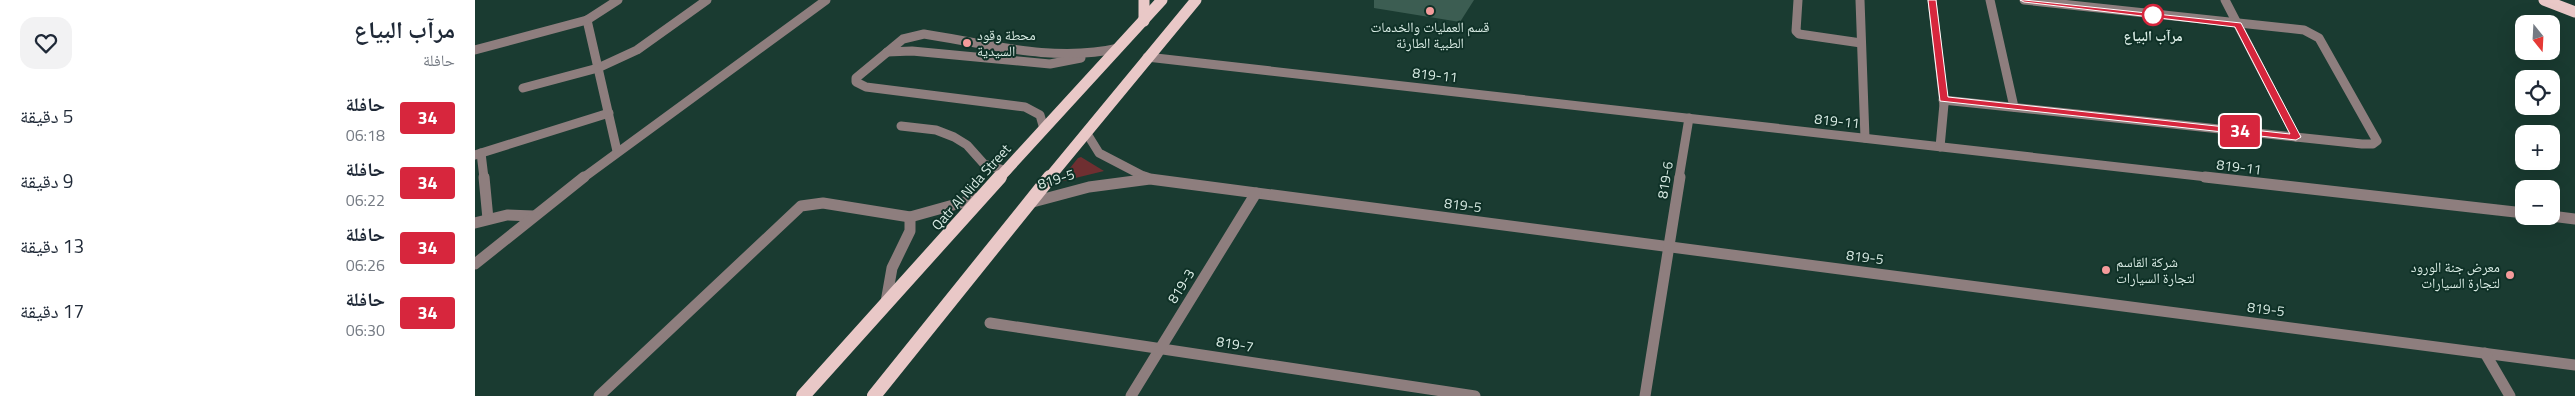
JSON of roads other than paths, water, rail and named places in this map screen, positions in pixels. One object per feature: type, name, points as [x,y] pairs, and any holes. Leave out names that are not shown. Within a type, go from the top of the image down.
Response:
[{"type":"main road","points":[[1143,21],[1144,0]]},
{"type":"main road","name":"Qatr Al Nida Street","points":[[803,396],[886,302],[1162,0]]},
{"type":"main road","points":[[874,396],[1147,56],[1196,0]]},
{"type":"main road","points":[[2544,0],[2575,12]]},
{"type":"street","points":[[475,50],[587,20],[618,0]]},
{"type":"street","points":[[523,88],[598,68],[637,50],[707,0]]},
{"type":"street","points":[[475,264],[617,151],[826,0]]},
{"type":"street","points":[[1798,0],[1795,31],[1799,34],[1861,43]]},
{"type":"street","points":[[1860,0],[1865,138]]},
{"type":"street","points":[[1932,0],[1944,102],[1940,147]]},
{"type":"street","points":[[1990,0],[2013,107]]},
{"type":"street","points":[[1944,102],[2013,107],[2362,144],[2373,144],[2377,141],[2319,38],[2304,30],[2238,25],[2024,0]]},
{"type":"street","points":[[2225,0],[2296,137]]},
{"type":"street","points":[[587,20],[617,151]]},
{"type":"street","points":[[1044,128],[1040,115],[1025,107],[867,87],[856,82],[859,74],[903,40],[931,33],[1064,55],[1086,55]]},
{"type":"street","points":[[885,53],[912,51],[1050,64],[1069,62],[1086,55],[1119,48]]},
{"type":"street","name":"819-11","points":[[1147,56],[2515,212]]},
{"type":"street","points":[[488,219],[478,154],[609,113]]},
{"type":"street","name":"819-6","points":[[1645,396],[1689,118]]},
{"type":"street","points":[[901,126],[936,130],[954,137],[967,144],[984,164],[1007,171]]},
{"type":"street","name":"819-5","points":[[1087,132],[1099,153],[1124,168],[1150,179]]},
{"type":"street","name":"819-5","points":[[1029,203],[1078,187],[1116,181],[1150,179],[2575,365]]},
{"type":"street","name":"819-3","points":[[1131,396],[1256,193]]},
{"type":"street","points":[[599,396],[801,206],[823,203],[910,217],[983,197]]},
{"type":"street","points":[[475,224],[507,215],[533,216]]},
{"type":"street","points":[[886,302],[892,268],[912,224],[910,217]]},
{"type":"street","points":[[2560,217],[2575,219]]},
{"type":"street","name":"819-7","points":[[990,322],[1475,396]]},
{"type":"street","points":[[2485,353],[2510,396]]},
{"type":"place","name":"قسم العمليات والخدمات الطبية الطارئة","points":[[1430,11]]},
{"type":"place","name":"مرآب البياع","points":[[2153,15]]},
{"type":"place","name":"محطة وقود السيدية","points":[[967,43]]},
{"type":"place","name":"شركة القاسم لتجارة السيارات","points":[[2106,270]]},
{"type":"place","name":"معرض جنة الورود لتجارة السيارات","points":[[2510,275]]}]
